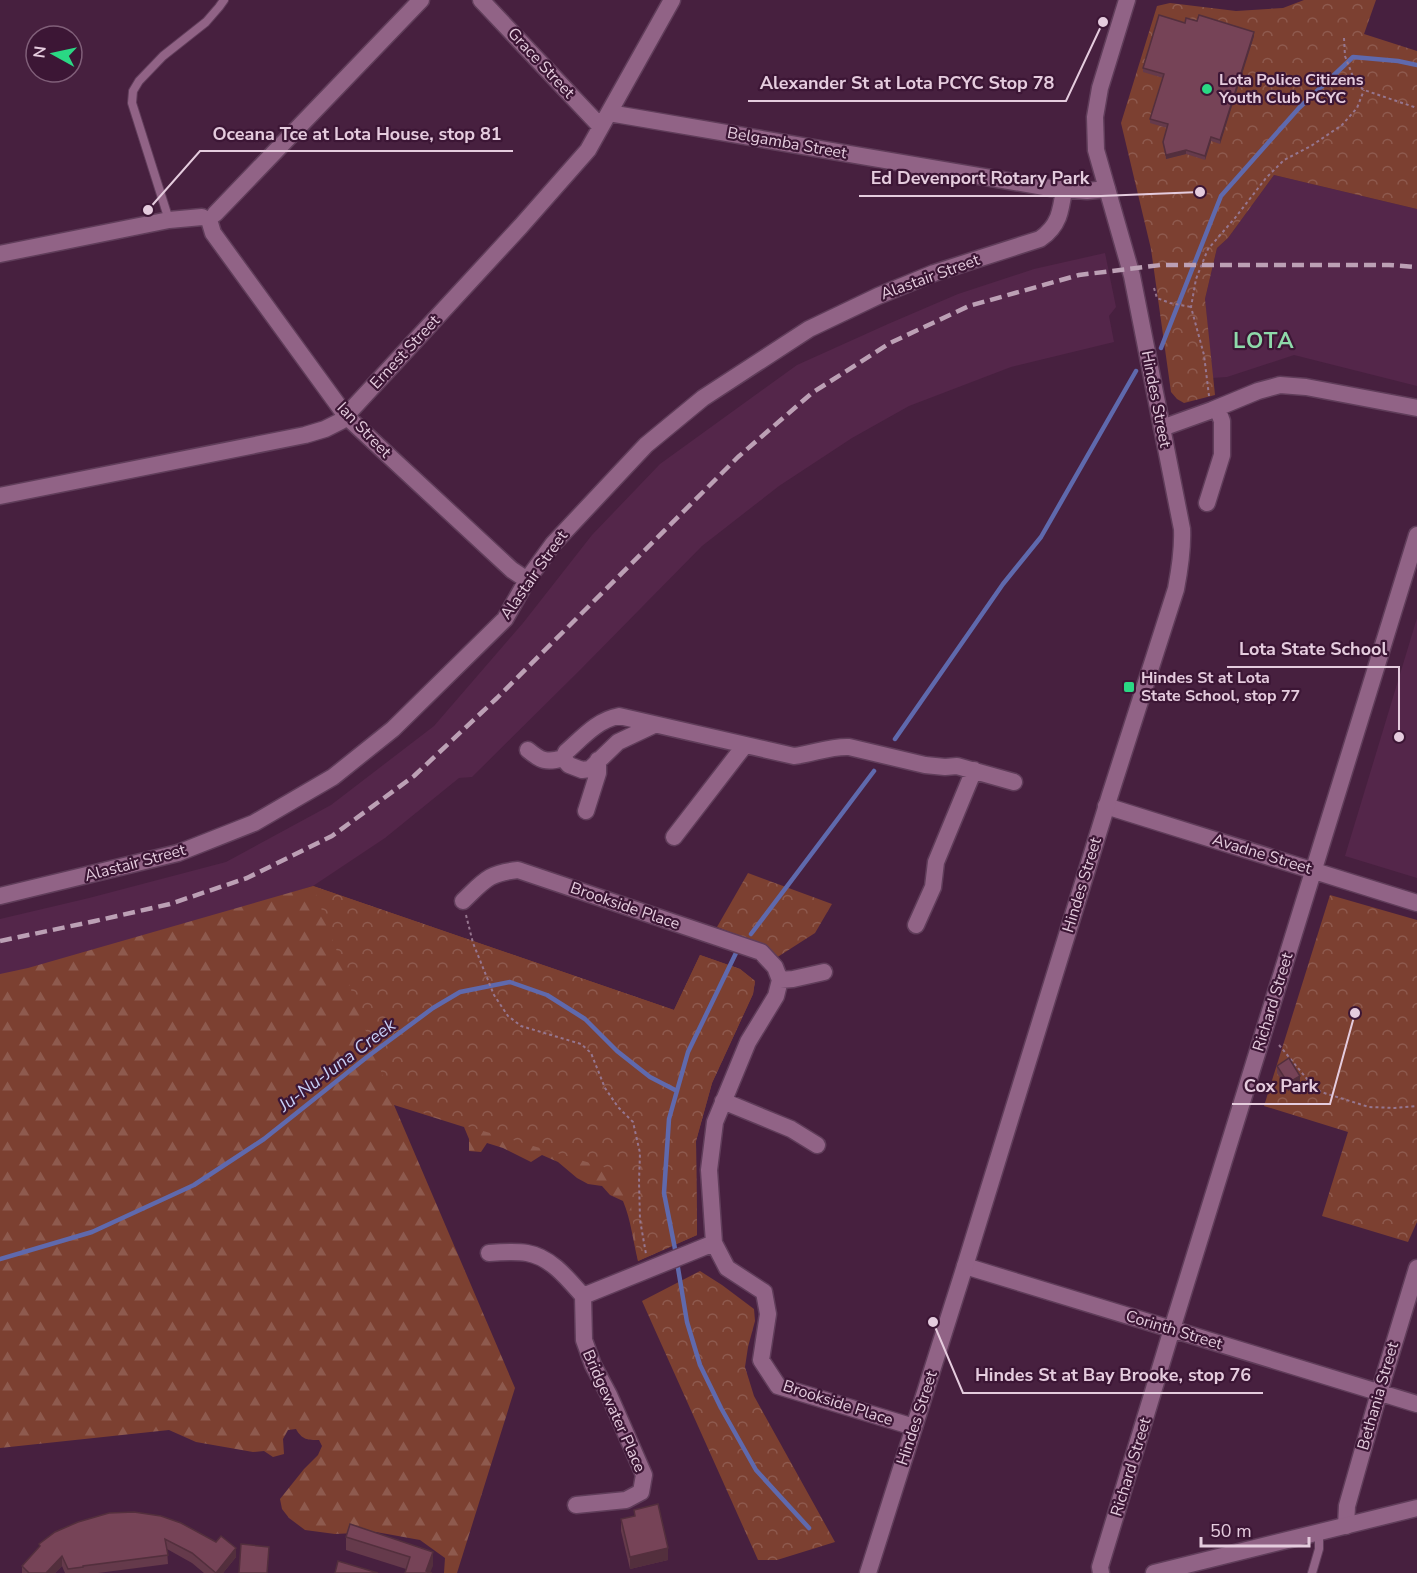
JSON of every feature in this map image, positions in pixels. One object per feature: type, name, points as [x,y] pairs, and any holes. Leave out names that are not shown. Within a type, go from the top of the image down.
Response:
[{"type":"street","points":[[0,254],[169,220],[209,218],[421,0]]},
{"type":"street","name":"Grace Street","points":[[481,0],[605,120]]},
{"type":"street","name":"Ernest Street","points":[[0,496],[296,437],[326,429],[341,421],[588,150],[672,0]]},
{"type":"street","name":"Hindes Street","points":[[868,1573],[1106,806],[1176,589],[1181,564],[1182,530],[1132,276],[1098,157],[1095,117],[1100,88],[1127,0]]},
{"type":"street","name":"Belgamba Street","points":[[605,120],[1050,188],[1087,191],[1107,189]]},
{"type":"street","name":"Alastair Street","points":[[0,896],[178,853],[254,823],[333,777],[393,729],[505,619],[527,580],[553,544],[646,446],[703,398],[809,329],[829,319],[934,273],[1040,239],[1048,234],[1057,222],[1064,189]]},
{"type":"street","name":"Ian Street","points":[[209,218],[213,233],[346,416],[512,570],[527,580]]},
{"type":"street","points":[[1162,428],[1258,391],[1280,385],[1306,387],[1417,408]]},
{"type":"street","points":[[1207,503],[1222,455],[1222,421],[1214,409]]},
{"type":"street","name":"Richard Street","points":[[1101,1573],[1100,1567],[1172,1329],[1417,535]]},
{"type":"street","points":[[528,750],[537,758],[551,762],[563,758],[566,752],[597,725],[609,718],[619,716],[794,756],[807,755],[839,746],[849,747],[925,765],[957,766],[1014,782]]},
{"type":"street","points":[[563,758],[569,765],[582,770],[590,769],[618,742],[654,725]]},
{"type":"street","points":[[674,837],[745,745]]},
{"type":"street","points":[[586,811],[598,773],[598,760]]},
{"type":"street","points":[[916,925],[933,887],[936,862],[974,770]]},
{"type":"street","name":"Avadne Street","points":[[1106,806],[1417,903]]},
{"type":"street","name":"Brookside Place","points":[[463,901],[490,876],[502,871],[518,870],[761,952],[775,967],[780,980],[776,996],[748,1042],[715,1122],[709,1170],[714,1244],[727,1268],[764,1292],[768,1314],[761,1360],[778,1386],[914,1427]]},
{"type":"street","points":[[780,980],[825,972]]},
{"type":"street","points":[[723,1101],[791,1129],[817,1145]]},
{"type":"street","points":[[489,1253],[529,1253],[547,1261],[564,1274],[583,1296],[714,1244]]},
{"type":"street","name":"Corinth Street","points":[[965,1266],[1417,1404]]},
{"type":"street","name":"Bethania Street","points":[[1346,1526],[1347,1506],[1417,1268]]},
{"type":"street","name":"Bridgewater Place","points":[[576,1505],[626,1500],[641,1492],[644,1475],[609,1395],[593,1365],[584,1340],[583,1296]]},
{"type":"street","points":[[1154,1573],[1417,1508]]},
{"type":"lane","points":[[169,220],[135,113],[133,91],[139,81],[163,56],[206,22],[224,0]]},
{"type":"lane","points":[[1312,1573],[1318,1556],[1319,1533]]},
{"type":"path","points":[[1344,38],[1345,56],[1355,82],[1364,90],[1417,108]]},
{"type":"path","points":[[1214,409],[1207,390],[1203,355],[1189,307],[1196,279],[1208,249],[1266,178],[1284,160],[1311,146],[1342,124],[1357,108],[1364,90]]},
{"type":"path","points":[[1154,288],[1157,298],[1189,307]]},
{"type":"path","points":[[463,901],[473,943],[494,995],[508,1016],[521,1026],[581,1044],[591,1053],[605,1088],[618,1107],[633,1122],[640,1153],[640,1220],[648,1269]]},
{"type":"path","points":[[1279,1045],[1312,1085],[1321,1092],[1370,1107],[1417,1106]]},
{"type":"shaded area","points":[[1274,175],[1417,209],[1417,386],[1294,355],[1227,377],[1212,378],[1205,299],[1217,248],[1228,238]]},
{"type":"shaded area","points":[[1105,253],[1116,307],[1109,316],[1114,342],[1011,367],[909,406],[852,438],[779,486],[702,546],[472,777],[459,778],[385,838],[313,886],[82,958],[0,975],[0,919],[226,862],[331,805],[434,726],[523,623],[592,535],[660,464],[797,365],[958,294],[1034,269]]},
{"type":"shaded area","points":[[1417,618],[1417,878],[1345,856]]},
{"type":"green space","points":[[1304,0],[1376,0],[1364,34],[1417,51],[1417,209],[1274,175],[1228,238],[1217,248],[1205,299],[1215,395],[1184,403],[1171,392],[1151,249],[1121,123],[1157,6],[1170,3],[1236,11],[1283,8]]},
{"type":"green space","points":[[748,873],[832,904],[815,933],[776,958],[764,945],[717,927]]},
{"type":"green space","points":[[313,886],[674,1010],[700,955],[740,969],[755,981],[753,994],[712,1083],[696,1141],[697,1235],[638,1261],[623,1201],[610,1195],[602,1186],[588,1184],[558,1162],[542,1155],[531,1162],[487,1143],[481,1152],[469,1151],[469,1139],[464,1127],[394,1105],[515,1388],[457,1573],[444,1573],[445,1558],[420,1540],[376,1532],[335,1534],[305,1530],[289,1518],[282,1509],[280,1499],[318,1455],[322,1446],[319,1440],[306,1439],[296,1429],[288,1430],[283,1439],[284,1454],[273,1457],[264,1451],[253,1452],[196,1442],[169,1430],[0,1448],[0,974],[28,968]]},
{"type":"green space","points":[[313,886],[674,1010],[700,955],[740,969],[755,981],[753,994],[712,1083],[696,1141],[697,1235],[638,1261],[627,1174],[393,1104]]},
{"type":"green space","points":[[1330,895],[1417,920],[1417,1222],[1408,1242],[1322,1216],[1348,1132],[1264,1106]]},
{"type":"green space","points":[[700,1271],[754,1309],[755,1321],[745,1367],[754,1396],[835,1542],[777,1560],[758,1560],[642,1301]]},
{"type":"building","name":"Lota Police Citizens Youth Club PCYC","points":[[1159,15],[1185,23],[1186,18],[1197,21],[1199,15],[1254,32],[1220,140],[1211,137],[1205,156],[1186,150],[1166,155],[1163,142],[1168,124],[1150,119],[1164,74],[1143,68]]},
{"type":"building","points":[[1289,1058],[1300,1076],[1288,1083],[1277,1066]]},
{"type":"building","points":[[658,1504],[668,1548],[630,1557],[621,1519],[635,1516],[634,1510]]},
{"type":"building","points":[[134,1512],[161,1516],[181,1523],[216,1542],[221,1536],[236,1548],[216,1573],[192,1553],[165,1539],[168,1555],[68,1569],[62,1556],[46,1573],[29,1573],[22,1566],[40,1546],[39,1544],[55,1532],[109,1513]]},
{"type":"building","points":[[350,1524],[433,1552],[426,1571],[432,1573],[405,1573],[410,1557],[346,1537]]},
{"type":"building","points":[[241,1544],[269,1547],[267,1573],[239,1573]]},
{"type":"building","points":[[338,1561],[378,1573],[335,1573]]},
{"type":"waterway","points":[[1161,348],[1221,196],[1299,108],[1353,57],[1417,65]]},
{"type":"waterway","points":[[895,739],[1003,584],[1041,537],[1136,371]]},
{"type":"waterway","points":[[751,934],[874,771]]},
{"type":"waterway","points":[[676,1254],[664,1193],[669,1119],[688,1052],[736,953]]},
{"type":"waterway","name":"Ju-Nu-Juna Creek","points":[[0,1259],[92,1232],[194,1185],[264,1139],[367,1057],[433,1008],[460,992],[510,982],[547,995],[585,1019],[617,1051],[650,1077],[677,1091]]},
{"type":"waterway","points":[[677,1262],[687,1322],[700,1365],[721,1408],[756,1470],[809,1528]]},
{"type":"railway","points":[[0,941],[170,904],[247,878],[332,836],[414,776],[497,698],[738,457],[812,393],[890,343],[969,306],[1079,275],[1161,265],[1417,267]]},
{"type":"place","name":"Alexander St at Lota PCYC Stop 78","points":[[1103,22]]},
{"type":"place","name":"Lota Police Citizens Youth Club PCYC","points":[[1207,89]]},
{"type":"place","name":"Ed Devenport Rotary Park","points":[[1200,192]]},
{"type":"place","name":"Oceana Tce at Lota House, stop 81","points":[[148,210]]},
{"type":"place","name":"Hindes St at Lota State School, stop 77","points":[[1129,687]]},
{"type":"place","name":"Lota State School","points":[[1399,737]]},
{"type":"place","name":"Cox Park","points":[[1355,1013]]},
{"type":"place","name":"Hindes St at Bay Brooke, stop 76","points":[[933,1322]]},
{"type":"district","name":"LOTA","points":[[1264,341]]}]
